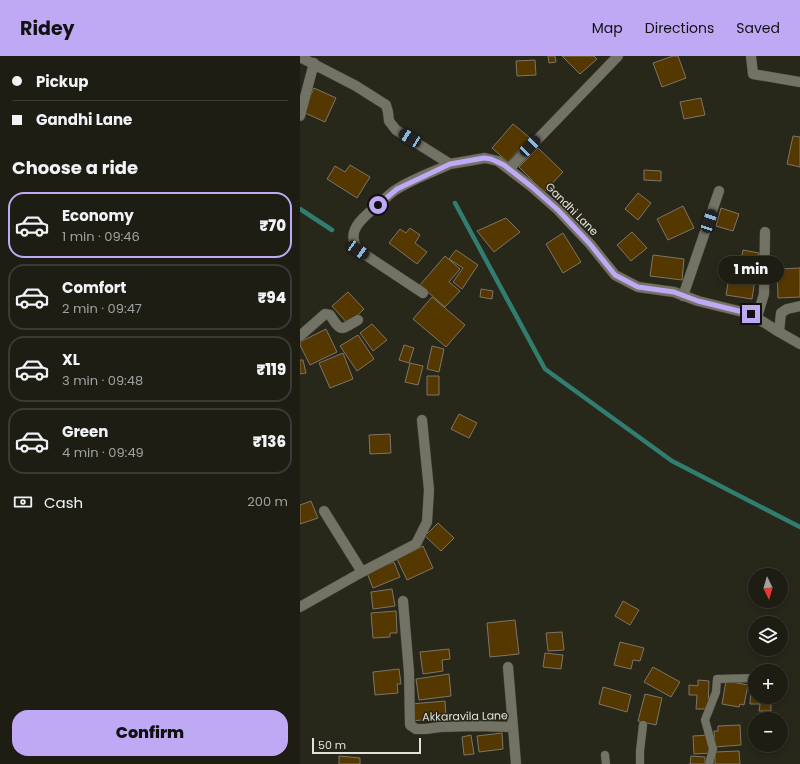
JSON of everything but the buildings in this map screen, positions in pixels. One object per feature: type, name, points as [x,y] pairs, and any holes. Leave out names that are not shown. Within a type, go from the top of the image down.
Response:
[{"type":"street","points":[[508,169],[618,56]]},
{"type":"street","points":[[751,56],[753,74],[800,82]]},
{"type":"street","points":[[300,57],[356,86],[386,105],[388,121],[396,130],[450,164]]},
{"type":"street","points":[[300,116],[314,63]]},
{"type":"street","name":"Gandhi Lane","points":[[423,293],[358,250],[355,245],[354,230],[359,221],[397,189],[450,164],[484,158],[498,161],[532,187],[558,210],[590,244],[615,275],[638,287],[674,292],[698,301],[751,314],[800,344]]},
{"type":"street","points":[[683,296],[719,191]]},
{"type":"street","points":[[757,317],[764,294],[765,232]]},
{"type":"street","points":[[779,332],[781,313],[787,309],[800,306]]},
{"type":"street","points":[[300,336],[325,314],[330,315],[341,329],[358,320]]},
{"type":"street","points":[[300,607],[416,544],[427,522],[429,490],[422,420]]},
{"type":"street","points":[[324,511],[362,572]]},
{"type":"street","name":"Akkaravila Lane","points":[[403,601],[409,672],[410,725],[416,729],[476,726],[513,727],[516,764]]},
{"type":"street","points":[[508,667],[513,727]]},
{"type":"lane","points":[[709,764],[713,749],[705,720],[716,692],[717,679],[748,678]]},
{"type":"lane","points":[[640,764],[643,725]]},
{"type":"lane","points":[[605,755],[606,764]]},
{"type":"waterway","points":[[455,203],[545,369],[672,461],[800,527]]},
{"type":"waterway","points":[[300,209],[332,230]]},
{"type":"route","points":[[378,205],[397,189],[450,164],[484,158],[498,161],[532,187],[558,210],[590,244],[615,275],[638,287],[674,292],[698,301],[751,314]]}]
